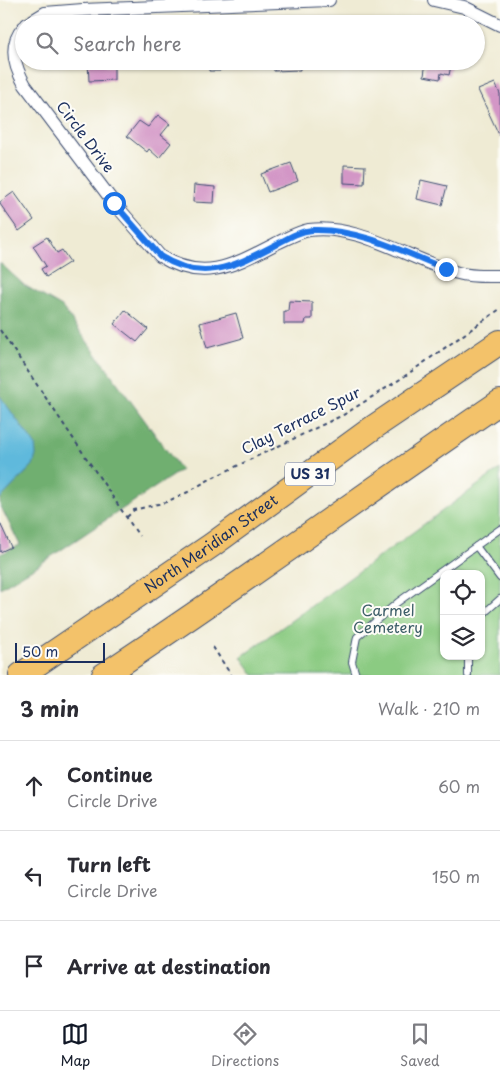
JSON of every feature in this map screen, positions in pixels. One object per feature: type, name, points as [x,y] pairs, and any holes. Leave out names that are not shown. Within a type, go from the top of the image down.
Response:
[{"type":"highway","name":"North Meridian Street","points":[[21,675],[212,545],[374,427],[500,342]]},
{"type":"highway","points":[[104,675],[164,636],[399,470],[500,402]]},
{"type":"street","points":[[42,15],[83,10],[329,0]]},
{"type":"street","points":[[434,0],[464,7],[480,15]]},
{"type":"street","points":[[485,18],[500,25]]},
{"type":"street","name":"Circle Drive","points":[[15,44],[15,62]]},
{"type":"street","name":"Circle Drive","points":[[18,70],[25,85],[114,203],[160,256],[170,262],[189,270],[213,270],[237,264],[296,234],[310,230],[331,230],[387,245],[458,273],[474,277],[500,276]]},
{"type":"lane","points":[[356,675],[352,662],[357,637],[398,602],[500,529]]},
{"type":"lane","points":[[476,546],[500,578]]},
{"type":"lane","points":[[482,615],[500,599]]},
{"type":"lane","points":[[468,660],[468,675]]},
{"type":"path","name":"Clay Terrace Spur","points":[[127,517],[134,510],[166,502],[188,492],[212,478],[345,414],[402,378],[500,309]]},
{"type":"path","points":[[0,330],[140,536]]},
{"type":"path","points":[[213,647],[232,675]]},
{"type":"green space","points":[[0,263],[24,285],[62,307],[181,470],[37,566],[0,588],[0,554],[20,545],[0,505],[0,499],[33,465],[0,397]]},
{"type":"green space","name":"Carmel Cemetery","points":[[500,469],[500,675],[254,675],[241,657]]},
{"type":"water","points":[[0,396],[35,445],[36,455],[33,465],[0,499]]},
{"type":"building","points":[[88,70],[114,70],[114,80],[89,81]]},
{"type":"building","points":[[425,70],[450,70],[449,75],[441,73],[440,79],[424,76]]},
{"type":"building","points":[[495,83],[500,94],[500,137],[478,90]]},
{"type":"building","points":[[158,115],[170,124],[161,135],[171,143],[159,158],[149,149],[147,152],[127,136],[139,121],[148,127]]},
{"type":"building","points":[[291,163],[298,181],[268,192],[261,174]]},
{"type":"building","points":[[344,165],[365,166],[364,184],[344,183]]},
{"type":"building","points":[[421,180],[447,186],[442,205],[417,199]]},
{"type":"building","points":[[194,185],[215,187],[214,203],[193,202]]},
{"type":"building","points":[[14,192],[34,220],[19,231],[0,204],[0,202]]},
{"type":"building","points":[[47,237],[57,253],[62,250],[70,262],[46,277],[41,269],[46,266],[33,246]]},
{"type":"building","points":[[289,301],[312,302],[312,319],[306,319],[305,324],[284,324],[284,311],[288,311]]},
{"type":"building","points":[[125,310],[148,329],[137,342],[114,324]]},
{"type":"building","points":[[236,313],[243,338],[207,348],[200,323]]},
{"type":"building","points":[[0,523],[11,547],[0,552]]},
{"type":"route","points":[[114,203],[160,256],[189,270],[213,270],[237,264],[296,234],[310,230],[331,230],[351,234],[387,245],[446,269]]}]
